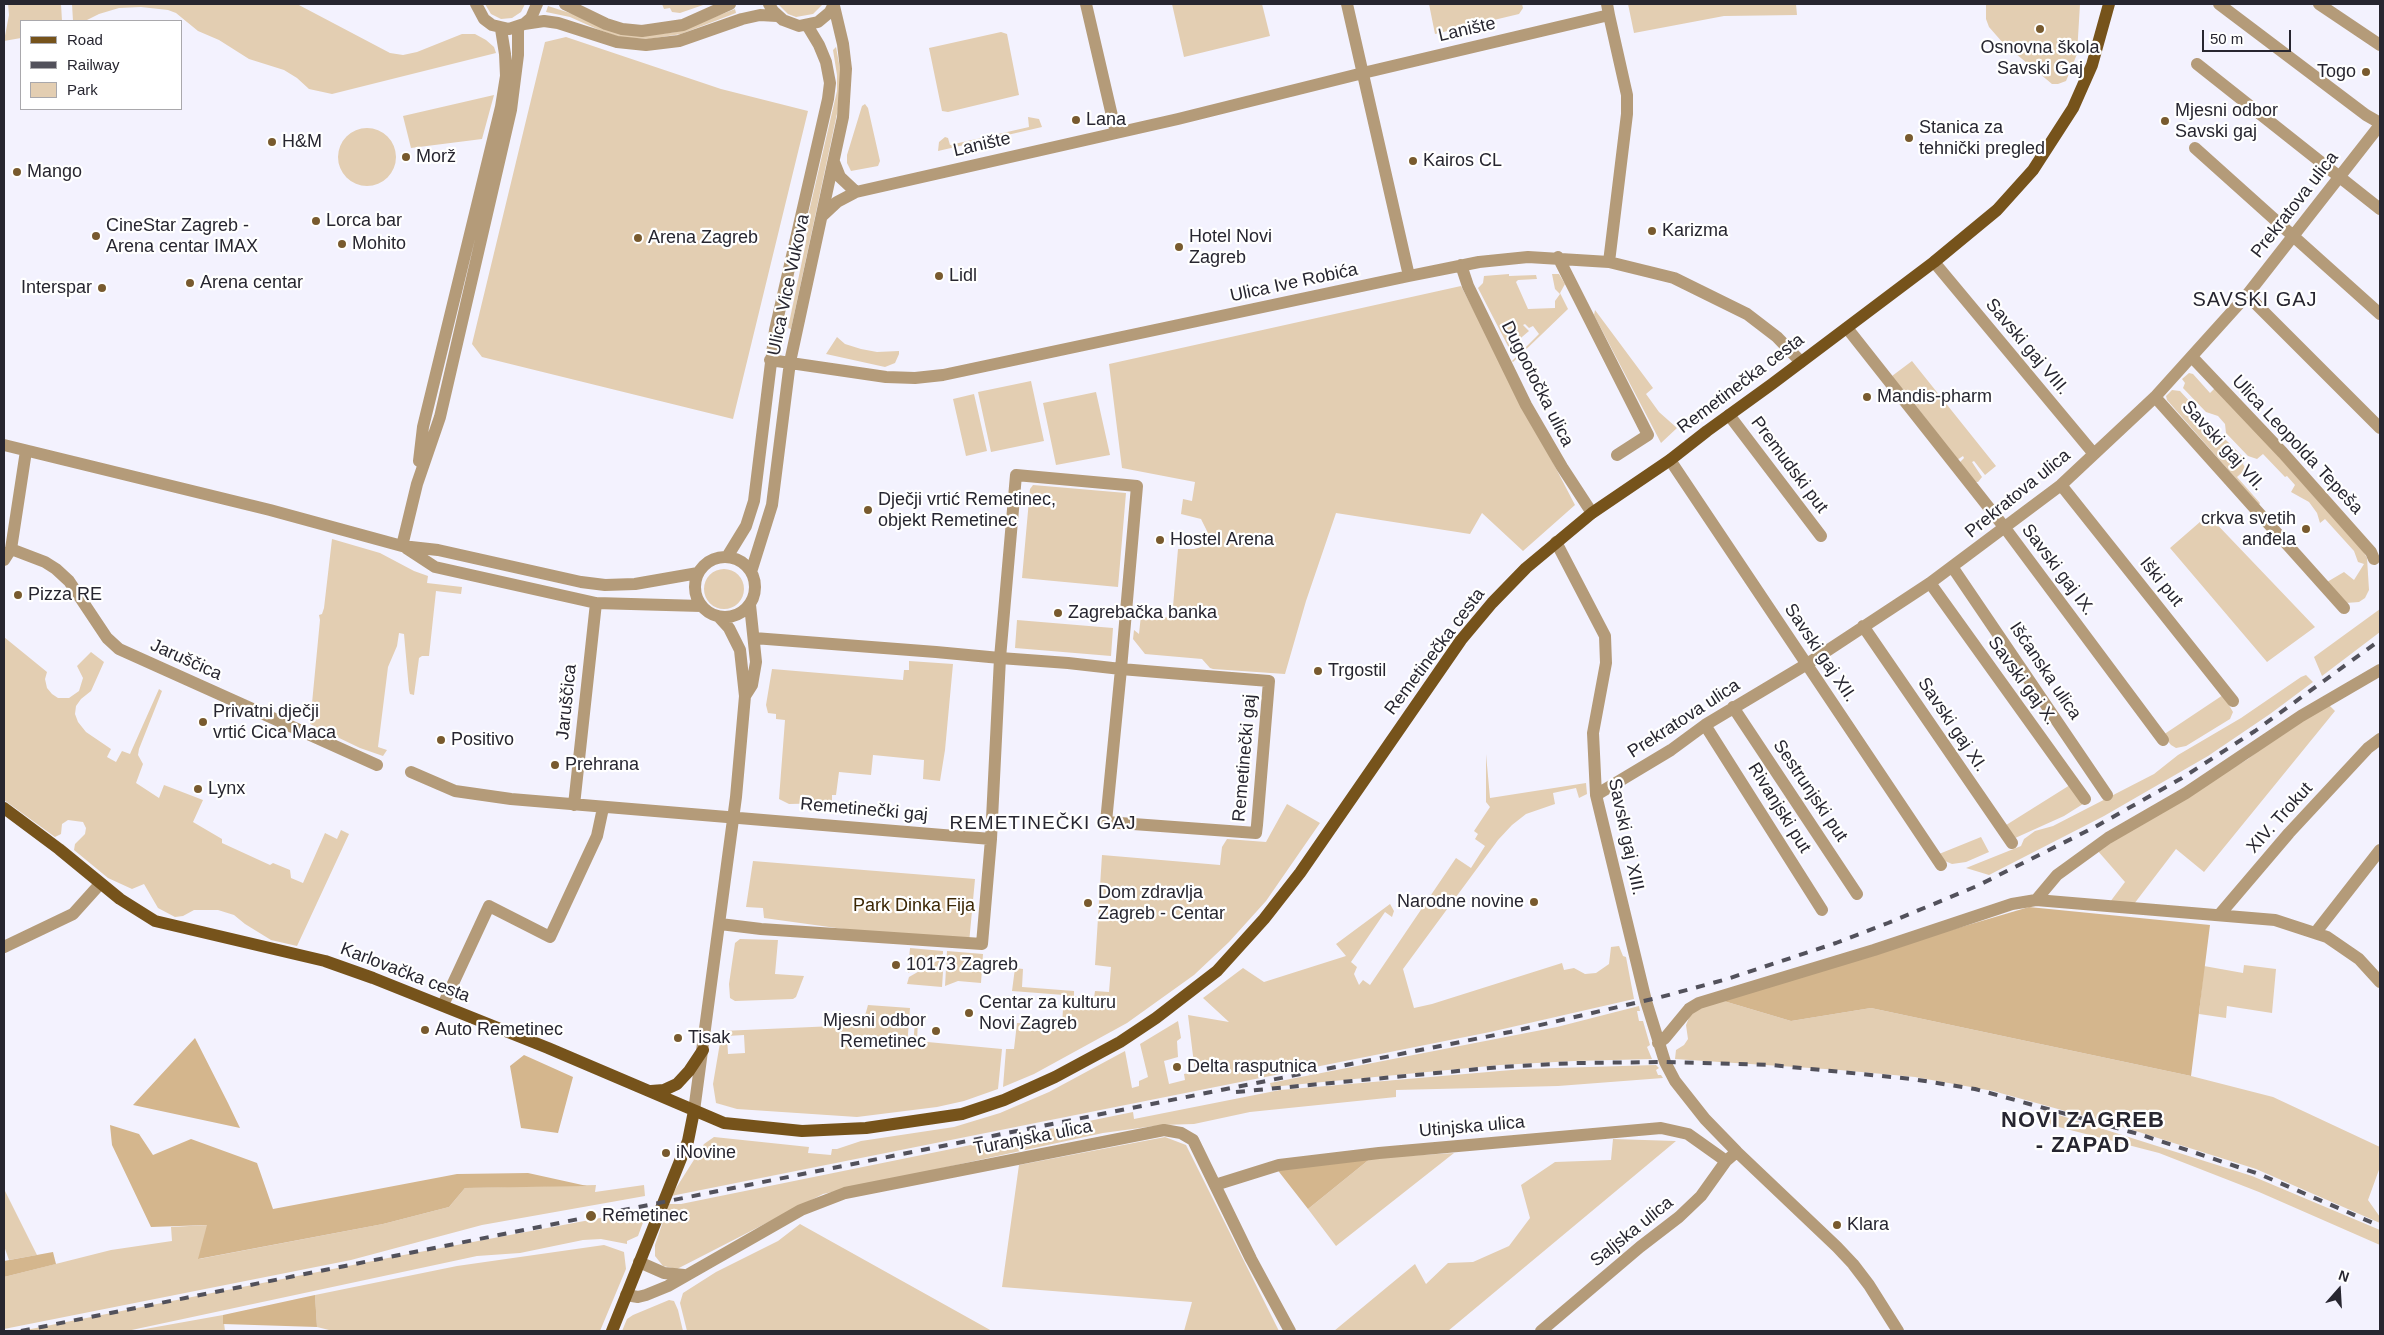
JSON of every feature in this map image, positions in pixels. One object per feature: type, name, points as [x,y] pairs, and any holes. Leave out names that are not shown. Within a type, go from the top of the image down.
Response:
[{"type":"main road","name":"Remetinečka cesta","points":[[694,1111],[730,1125],[811,1131],[866,1128],[953,1115],[1004,1100],[1055,1077],[1120,1042],[1156,1018],[1217,971],[1259,925],[1300,873],[1461,640],[1505,590],[1556,542],[1592,513],[1670,460],[1847,328],[1934,262],[1997,210],[2033,170],[2051,145],[2073,108],[2088,76],[2110,4]]},
{"type":"main road","name":"Karlovačka cesta","points":[[4,808],[60,849],[100,884],[155,920],[225,939],[325,961],[443,1005],[651,1091],[694,1111]]},
{"type":"main road","points":[[651,1091],[664,1090],[677,1084],[689,1071],[703,1050]]},
{"type":"main road","points":[[612,1331],[688,1141],[694,1111]]},
{"type":"street","points":[[476,4],[484,19],[501,28],[544,21],[558,23],[617,42],[646,45],[679,41],[742,18],[777,16]]},
{"type":"street","points":[[402,546],[417,484],[440,417],[504,138],[515,80],[521,26],[531,18],[537,4]]},
{"type":"street","points":[[564,4],[606,24],[622,29],[642,31],[683,24],[730,4]]},
{"type":"street","points":[[769,4],[777,16],[791,24],[807,25],[818,22],[834,5]]},
{"type":"street","points":[[1086,4],[1116,133]]},
{"type":"street","points":[[1347,4],[1409,276]]},
{"type":"street","points":[[2218,4],[2380,124]]},
{"type":"street","points":[[2319,4],[2380,45]]},
{"type":"street","name":"Ulica Vice Vukova","points":[[751,572],[772,505],[790,362],[843,117],[847,85],[843,44],[834,5]]},
{"type":"street","name":"Lanište","points":[[822,216],[837,202],[856,192],[1116,133],[1363,73],[1608,9],[1623,76],[1627,114],[1609,262]]},
{"type":"street","name":"Ulica Vice Vukova","points":[[727,557],[746,526],[754,501],[770,360],[795,237],[830,89],[824,56],[807,25]]},
{"type":"street","points":[[417,484],[423,426],[501,107],[506,76],[501,28]]},
{"type":"street","points":[[2197,64],[2380,209]]},
{"type":"street","name":"Prekratova ulica","points":[[1596,795],[1672,750],[1705,725],[1806,664],[1953,568],[2061,485],[2155,397],[2247,295],[2380,124]]},
{"type":"street","points":[[2195,148],[2293,238],[2380,314]]},
{"type":"street","points":[[834,162],[840,178],[856,192]]},
{"type":"street","points":[[1558,257],[1648,435],[1617,455]]},
{"type":"street","name":"Ulica Ive Robića","points":[[770,360],[886,377],[915,378],[942,375],[1461,265],[1499,259],[1558,257],[1609,262],[1674,278],[1728,303],[1764,326],[1801,362]]},
{"type":"street","name":"Savski gaj VIII.","points":[[1934,262],[2094,454]]},
{"type":"street","name":"Dugootočka ulica","points":[[1461,265],[1468,286],[1526,405],[1562,468],[1592,513]]},
{"type":"street","points":[[2247,295],[2380,428]]},
{"type":"street","name":"Savski gaj IX.","points":[[1847,328],[2005,528],[2164,740]]},
{"type":"street","name":"Ulica Leopolda Tepeša","points":[[2192,357],[2289,460],[2371,552],[2374,559]]},
{"type":"street","name":"Savski gaj VII.","points":[[2155,397],[2344,608]]},
{"type":"street","name":"Premudski put","points":[[1729,415],[1821,536]]},
{"type":"street","points":[[4,445],[270,510],[402,546],[438,550],[581,582],[605,585],[635,584],[698,573]]},
{"type":"street","name":"Jaruščica","points":[[26,451],[7,554],[45,562],[56,569],[68,582],[107,638],[119,649],[377,765]]},
{"type":"street","name":"Savski gaj XII.","points":[[1670,460],[1941,865]]},
{"type":"street","name":"Remetinečki gaj","points":[[720,924],[761,930],[982,944],[991,839],[1000,658],[1016,475],[1137,486],[1121,669],[1106,822],[1256,833],[1270,681],[1121,669],[1000,658],[754,638]]},
{"type":"street","name":"Iški put","points":[[2061,485],[2233,701]]},
{"type":"street","name":"Savski gaj XIII.","points":[[1556,542],[1605,636],[1607,650],[1593,733],[1596,795],[1658,1043]]},
{"type":"street","points":[[402,546],[436,567],[596,603],[701,606]]},
{"type":"street","points":[[745,696],[752,685],[756,657],[750,605],[756,589],[751,572],[736,559],[727,557],[710,561],[698,573],[695,590],[701,606],[709,613],[719,617],[736,616],[750,605]]},
{"type":"street","name":"Išćanska ulica","points":[[1953,568],[2107,795]]},
{"type":"street","name":"Savski gaj X.","points":[[1930,583],[2085,799]]},
{"type":"street","name":"Jaruščica","points":[[574,805],[596,603]]},
{"type":"street","points":[[694,1111],[734,819],[745,696],[740,650],[729,628],[719,617]]},
{"type":"street","name":"Savski gaj XI.","points":[[1863,626],[2012,843]]},
{"type":"street","points":[[2036,900],[2057,875],[2108,838],[2186,793],[2307,712],[2380,670]]},
{"type":"street","name":"Sestrunjski put","points":[[1733,707],[1857,894]]},
{"type":"street","name":"Rivanjski put","points":[[1705,725],[1822,910]]},
{"type":"street","name":"XIV. Trokut","points":[[2220,914],[2289,832],[2368,748],[2380,739]]},
{"type":"street","name":"Remetinečki gaj","points":[[411,772],[456,791],[574,805],[734,819],[804,822],[991,839]]},
{"type":"street","points":[[443,1005],[489,906],[550,937],[597,836],[603,808]]},
{"type":"street","points":[[2316,932],[2380,850]]},
{"type":"street","points":[[4,947],[73,914],[100,884]]},
{"type":"street","points":[[1898,1331],[1869,1285],[1837,1247],[1737,1152],[1700,1112],[1675,1081],[1658,1043],[1665,1038],[1689,1009],[1699,1002],[1874,950],[2012,904],[2036,900],[2275,920],[2316,932],[2351,953],[2380,982]]},
{"type":"street","name":"Utinjska ulica","points":[[1215,1185],[1279,1165],[1379,1153],[1661,1128],[1688,1134],[1726,1161]]},
{"type":"street","name":"Turanjska ulica","points":[[626,1295],[638,1297],[668,1286],[684,1275],[801,1210],[845,1193],[1164,1130],[1181,1133],[1193,1140],[1290,1331]]},
{"type":"street","name":"Saljska ulica","points":[[1541,1331],[1640,1247],[1679,1217],[1701,1196],[1726,1161],[1737,1152]]},
{"type":"street","points":[[639,1262],[664,1273],[684,1275]]},
{"type":"green space","points":[[8,4],[61,4],[62,20],[20,20],[20,38],[4,41],[9,15]]},
{"type":"green space","points":[[72,4],[297,4],[390,53],[403,55],[417,52],[462,34],[475,34],[494,47],[496,53],[332,94],[309,89],[284,70],[249,59],[219,40],[198,31],[176,13],[168,10],[141,7],[119,8],[87,20],[73,20]]},
{"type":"green space","points":[[485,4],[525,4],[521,12],[512,18],[501,19],[491,14]]},
{"type":"green space","points":[[662,4],[706,4],[680,13],[672,12],[670,8],[664,9]]},
{"type":"green space","points":[[778,4],[823,4],[813,14],[796,17],[788,14]]},
{"type":"green space","points":[[1172,4],[1262,4],[1270,36],[1184,57]]},
{"type":"green space","points":[[1429,4],[1522,4],[1523,8],[1519,14],[1435,34]]},
{"type":"green space","points":[[1628,4],[1796,4],[1797,15],[1724,16],[1634,33]]},
{"type":"green space","points":[[1986,4],[2080,4],[2077,54],[2066,81],[2052,84],[2003,43],[1989,27],[1986,19]]},
{"type":"green space","points":[[548,6],[642,36],[676,32],[735,9],[736,13],[681,34],[649,39],[622,38],[570,17],[546,12]]},
{"type":"green space","points":[[1001,32],[1007,34],[1019,95],[948,112],[942,111],[929,48]]},
{"type":"green space","name":"Arena Zagreb","points":[[566,37],[721,89],[808,111],[733,419],[482,357],[472,344],[545,42]]},
{"type":"green space","points":[[836,47],[841,74],[838,109],[791,329],[788,328],[806,242],[808,216],[837,91],[837,75],[833,50]]},
{"type":"green space","points":[[494,95],[482,139],[411,148],[403,116]]},
{"type":"green space","points":[[865,104],[868,108],[880,161],[878,166],[851,171],[847,163],[847,155],[862,106]]},
{"type":"green space","points":[[1028,117],[1039,119],[1042,127],[938,151],[939,142],[945,137],[948,138],[950,145],[1029,127]]},
{"type":"green space","points":[[367,128],[378,130],[391,141],[396,157],[394,168],[383,181],[367,186],[356,184],[343,173],[338,157],[340,146],[351,133]]},
{"type":"green space","points":[[1509,274],[1509,276],[1536,275],[1537,279],[1518,280],[1516,282],[1528,309],[1555,308],[1555,301],[1560,294],[1555,289],[1552,274],[1559,274],[1565,284],[1560,293],[1568,309],[1513,362],[1539,334],[1533,326],[1529,328],[1525,324],[1523,325],[1529,331],[1509,348],[1478,288],[1483,283],[1484,276]]},
{"type":"green space","points":[[1461,286],[1575,505],[1523,551],[1482,513],[1470,534],[1336,513],[1306,601],[1285,674],[1213,669],[1202,659],[1145,654],[1133,639],[1134,630],[1139,634],[1141,615],[1172,618],[1178,549],[1202,547],[1208,533],[1201,519],[1181,514],[1183,499],[1192,501],[1195,482],[1122,468],[1109,364]]},
{"type":"green space","points":[[1595,310],[1653,388],[1646,394],[1659,412],[1677,428],[1661,443],[1594,315]]},
{"type":"green space","points":[[837,337],[845,344],[861,349],[877,352],[899,351],[899,354],[895,363],[885,367],[826,354]]},
{"type":"green space","points":[[1912,361],[1996,466],[1985,475],[1974,461],[1972,462],[1982,477],[1978,482],[1975,482],[1959,463],[1964,458],[1963,456],[1957,460],[1914,403],[1918,399],[1916,396],[1911,400],[1892,376]]},
{"type":"green space","points":[[2189,373],[2193,374],[2210,393],[2216,387],[2362,549],[2367,558],[2369,590],[2365,598],[2359,602],[2346,603],[2327,582],[2344,572],[2354,580],[2364,564],[2358,562],[2354,551],[2325,519],[2320,523],[2317,513],[2309,502],[2291,492],[2295,485],[2287,476],[2285,477],[2263,454],[2257,459],[2248,456],[2226,433],[2225,424],[2218,416],[2206,412],[2183,388],[2185,383],[2182,379]]},
{"type":"green space","points":[[1031,381],[1044,441],[991,452],[978,392]]},
{"type":"green space","points":[[2172,390],[2180,391],[2203,416],[2206,428],[2215,435],[2222,436],[2245,459],[2243,464],[2246,469],[2237,477],[2260,503],[2259,505],[2167,400],[2166,396]]},
{"type":"green space","points":[[1096,392],[1110,455],[1056,465],[1043,403]]},
{"type":"green space","points":[[974,394],[987,451],[966,456],[953,399]]},
{"type":"green space","points":[[1033,485],[1126,493],[1118,587],[1022,578],[1030,489]]},
{"type":"green space","points":[[2208,515],[2315,627],[2267,662],[2170,548]]},
{"type":"green space","points":[[332,539],[380,553],[414,571],[428,576],[427,583],[462,587],[461,594],[436,591],[429,656],[419,658],[414,695],[410,694],[409,690],[404,634],[399,633],[397,646],[388,667],[378,747],[387,750],[383,756],[360,748],[310,724],[319,615],[322,614],[324,608]]},
{"type":"green space","points":[[728,569],[735,572],[741,578],[744,589],[743,597],[735,606],[728,609],[720,609],[713,606],[705,597],[704,585],[707,578],[716,570]]},
{"type":"green space","points":[[2380,609],[2380,632],[2322,676],[2314,657]]},
{"type":"green space","points":[[1017,620],[1113,628],[1111,656],[1015,648]]},
{"type":"green space","points":[[4,637],[47,672],[45,679],[47,688],[58,698],[69,698],[79,691],[83,678],[77,666],[91,652],[104,662],[91,691],[76,706],[75,714],[78,722],[86,732],[111,749],[107,757],[116,762],[122,751],[130,754],[159,689],[162,691],[139,749],[138,755],[143,764],[136,783],[159,798],[164,785],[203,800],[193,822],[222,839],[222,843],[270,865],[273,863],[290,870],[291,878],[303,883],[325,833],[337,839],[341,830],[349,834],[297,946],[271,940],[234,915],[218,910],[194,910],[183,916],[175,917],[158,908],[144,884],[132,889],[108,878],[74,850],[75,844],[85,834],[86,828],[83,822],[68,820],[62,824],[61,834],[55,837],[4,800]]},
{"type":"green space","points":[[909,661],[953,664],[945,750],[940,781],[923,779],[924,760],[873,755],[871,775],[839,772],[836,795],[832,795],[832,803],[789,804],[779,799],[785,720],[776,719],[776,714],[768,713],[766,705],[772,669],[903,680],[904,670],[909,670]]},
{"type":"green space","points":[[2306,675],[2313,682],[2270,714],[2208,756],[2104,816],[1989,875],[1966,868],[2021,846],[2024,839],[2035,831],[2053,826],[2154,774],[2178,755],[2241,718]]},
{"type":"green space","points":[[2223,695],[2233,712],[2230,719],[2186,746],[2176,748],[2171,745],[2163,735]]},
{"type":"green space","points":[[2328,704],[2335,711],[2204,872],[2176,849],[2134,904],[2110,902],[2125,882],[2097,850],[2248,759],[2285,730]]},
{"type":"green space","points":[[1486,754],[1490,798],[1586,783],[1587,794],[1579,798],[1576,788],[1553,793],[1555,804],[1526,814],[1498,840],[1403,969],[1414,1008],[1562,963],[1564,970],[1574,968],[1585,974],[1596,973],[1609,964],[1611,947],[1619,946],[1623,956],[1626,957],[1634,999],[1490,1032],[671,1196],[704,1144],[714,1137],[809,1147],[808,1153],[831,1155],[832,1149],[861,1141],[954,1127],[1000,1113],[1049,1092],[1125,1051],[1132,1088],[1139,1086],[1139,1081],[1148,1077],[1140,1044],[1178,1021],[1181,1038],[1177,1041],[1178,1057],[1164,1061],[1169,1084],[1185,1080],[1184,1074],[1195,1072],[1188,1015],[1229,1022],[1203,998],[1243,968],[1264,982],[1346,956],[1336,944],[1390,904],[1394,911],[1392,917],[1385,912],[1351,962],[1357,967],[1354,974],[1359,985],[1363,980],[1370,985],[1456,858],[1471,868],[1485,846],[1475,839],[1478,834],[1474,831],[1490,807],[1486,802]]},
{"type":"green space","points":[[2070,785],[2083,804],[2064,816],[2013,839],[2003,827]]},
{"type":"green space","points":[[1287,804],[1320,823],[1266,901],[1229,942],[1194,975],[1127,1023],[1034,1074],[1003,1087],[1006,1049],[1014,1049],[1017,1023],[1062,1024],[1064,995],[1012,991],[1015,968],[1023,969],[1022,987],[1074,991],[1074,996],[1094,998],[1095,991],[1109,992],[1111,967],[1095,965],[1102,855],[1220,865],[1222,847],[1227,839],[1266,842]]},
{"type":"green space","points":[[1981,837],[1989,852],[1966,862],[1952,864],[1945,861],[1939,854]]},
{"type":"green space","name":"Park Dinka Fija","points":[[753,861],[975,879],[969,943],[909,938],[764,918],[763,908],[746,907]]},
{"type":"green space","points":[[740,939],[778,940],[775,974],[804,976],[796,997],[793,999],[735,1001],[730,998],[729,984],[735,943]]},
{"type":"green space","points":[[910,948],[943,951],[943,954],[908,973]]},
{"type":"green space","points":[[947,951],[983,954],[981,983],[958,981],[945,986]]},
{"type":"green space","points":[[944,957],[942,987],[907,984],[909,977]]},
{"type":"green space","points":[[2244,965],[2276,969],[2272,1013],[2227,1006],[2226,1018],[2199,1014],[2204,966],[2243,973]]},
{"type":"green space","points":[[1717,999],[1791,1021],[1871,1008],[2191,1076],[2273,1097],[2380,1147],[2380,1167],[2368,1200],[2380,1217],[2380,1223],[2256,1169],[2123,1127],[1993,1091],[1915,1077],[1675,1059],[1676,1050],[1684,1045],[1688,1039],[1686,1025],[1691,1013]]},
{"type":"green space","points":[[868,1005],[910,1008],[907,1047],[913,1047],[915,1021],[918,1021],[917,1041],[1002,1049],[998,1089],[964,1101],[937,1107],[857,1117],[737,1109],[716,1103],[713,1084],[722,1031],[857,1025],[863,1023]],"holes":[[[744,1035],[745,1053],[728,1054],[727,1036]]]},
{"type":"green space","points":[[1639,1006],[1640,1011],[1637,1011],[1639,1021],[1643,1021],[1650,1045],[1647,1047],[1652,1059],[1500,1065],[1271,1087],[1270,1083],[1557,1027]]},
{"type":"green space","points":[[1656,1065],[1659,1068],[1656,1070],[1658,1075],[1661,1075],[1663,1078],[1558,1086],[1396,1090],[1396,1097],[1250,1112],[1194,1124],[1162,1125],[1103,1133],[823,1194],[677,1269],[663,1266],[655,1256],[655,1245],[669,1204],[681,1204],[1133,1112],[1134,1119],[1280,1090],[1523,1069]]},
{"type":"green space","points":[[2043,1110],[2252,1176],[2380,1230],[2380,1245],[2259,1192],[2159,1153],[2051,1125]]},
{"type":"green space","points":[[1165,1137],[1186,1145],[1279,1331],[1184,1331],[1192,1302],[1002,1287],[1019,1165]]},
{"type":"green space","points":[[1613,1139],[1676,1141],[1448,1331],[1334,1331],[1415,1264],[1426,1284],[1448,1263],[1473,1262],[1509,1246],[1530,1218],[1521,1185],[1555,1162],[1611,1160]]},
{"type":"green space","points":[[1454,1153],[1336,1246],[1308,1209],[1371,1158]]},
{"type":"green space","points":[[596,1185],[595,1192],[644,1185],[645,1196],[482,1225],[351,1260],[4,1329],[4,1277],[111,1250],[172,1241],[171,1227],[208,1225],[199,1259],[383,1224],[449,1207],[465,1188]]},
{"type":"green space","points":[[4,1189],[37,1255],[9,1260],[4,1246]]},
{"type":"green space","points":[[648,1209],[638,1236],[627,1241],[627,1244],[601,1239],[583,1240],[520,1253],[477,1256],[127,1331],[21,1331],[393,1257]]},
{"type":"green space","points":[[800,1224],[992,1331],[687,1331],[680,1303],[683,1293],[716,1272],[778,1241]]},
{"type":"green space","points":[[604,1245],[624,1252],[626,1269],[600,1331],[333,1331],[317,1327],[315,1295],[457,1266]]},
{"type":"green space","points":[[669,1300],[674,1301],[683,1331],[622,1331],[627,1319],[633,1315]]},
{"type":"green space","points":[[223,1315],[225,1331],[134,1331]]},
{"type":"shaded area","points":[[2029,907],[2210,925],[2191,1076],[1871,1008],[1791,1021],[1717,999]]},
{"type":"shaded area","points":[[195,1038],[228,1103],[240,1128],[133,1105]]},
{"type":"shaded area","points":[[524,1055],[573,1077],[558,1133],[521,1128],[510,1066]]},
{"type":"shaded area","points":[[110,1125],[139,1134],[153,1155],[191,1139],[257,1163],[273,1209],[457,1174],[528,1173],[587,1186],[465,1188],[449,1207],[383,1224],[198,1259],[207,1225],[151,1227],[112,1145]]},
{"type":"shaded area","points":[[1371,1158],[1308,1209],[1276,1168]]},
{"type":"shaded area","points":[[53,1252],[56,1264],[4,1277],[4,1261]]},
{"type":"shaded area","points":[[315,1295],[317,1327],[223,1324],[223,1315]]},
{"type":"railway","points":[[21,1331],[1510,1032],[1661,997],[1727,979],[1836,943],[1888,923],[1977,886],[2095,827],[2182,778],[2255,731],[2380,640]]},
{"type":"railway","points":[[1236,1092],[1500,1067],[1575,1063],[1665,1062],[1771,1065],[1912,1079],[1975,1089],[2142,1135],[2259,1174],[2380,1226]]},
{"type":"place","name":"Osnovna škola Savski Gaj","points":[[2040,29]]},
{"type":"place","name":"Togo","points":[[2366,72]]},
{"type":"place","name":"Lana","points":[[1076,120]]},
{"type":"place","name":"Mjesni odbor Savski gaj","points":[[2165,121]]},
{"type":"place","name":"Stanica za tehnički pregled","points":[[1909,138]]},
{"type":"place","name":"H&M","points":[[272,142]]},
{"type":"place","name":"Morž","points":[[406,157]]},
{"type":"place","name":"Kairos CL","points":[[1413,161]]},
{"type":"place","name":"Mango","points":[[17,172]]},
{"type":"place","name":"Lorca bar","points":[[316,221]]},
{"type":"place","name":"Karizma","points":[[1652,231]]},
{"type":"place","name":"CineStar Zagreb - Arena centar IMAX","points":[[96,236]]},
{"type":"place","name":"Arena Zagreb","points":[[638,238]]},
{"type":"place","name":"Mohito","points":[[342,244]]},
{"type":"place","name":"Hotel Novi Zagreb","points":[[1179,247]]},
{"type":"place","name":"Lidl","points":[[939,276]]},
{"type":"place","name":"Arena centar","points":[[190,283]]},
{"type":"place","name":"Interspar","points":[[102,288]]},
{"type":"place","name":"Mandis-pharm","points":[[1867,397]]},
{"type":"place","name":"Dječji vrtić Remetinec, objekt Remetinec","points":[[868,510]]},
{"type":"place","name":"crkva svetih anđela","points":[[2306,529]]},
{"type":"place","name":"Hostel Arena","points":[[1160,540]]},
{"type":"place","name":"Pizza RE","points":[[18,595]]},
{"type":"place","name":"Zagrebačka banka","points":[[1058,613]]},
{"type":"place","name":"Trgostil","points":[[1318,671]]},
{"type":"place","name":"Privatni dječji vrtić Cica Maca","points":[[203,722]]},
{"type":"place","name":"Positivo","points":[[441,740]]},
{"type":"place","name":"Prehrana","points":[[555,765]]},
{"type":"place","name":"Lynx","points":[[198,789]]},
{"type":"place","name":"Narodne novine","points":[[1534,902]]},
{"type":"place","name":"Dom zdravlja Zagreb - Centar","points":[[1088,903]]},
{"type":"place","name":"10173 Zagreb","points":[[896,965]]},
{"type":"place","name":"Centar za kulturu Novi Zagreb","points":[[969,1013]]},
{"type":"place","name":"Auto Remetinec","points":[[425,1030]]},
{"type":"place","name":"Mjesni odbor Remetinec","points":[[936,1031]]},
{"type":"place","name":"Tisak","points":[[678,1038]]},
{"type":"place","name":"Delta rasputnica","points":[[1177,1067]]},
{"type":"place","name":"iNovine","points":[[666,1153]]},
{"type":"place","name":"Remetinec","points":[[591,1216]]},
{"type":"place","name":"Klara","points":[[1837,1225]]},
{"type":"district","name":"SAVSKI GAJ","points":[[2255,300]]},
{"type":"district","name":"REMETINEČKI GAJ","points":[[1043,824]]},
{"type":"district","name":"NOVI ZAGREB - ZAPAD","points":[[2083,1134]]}]
